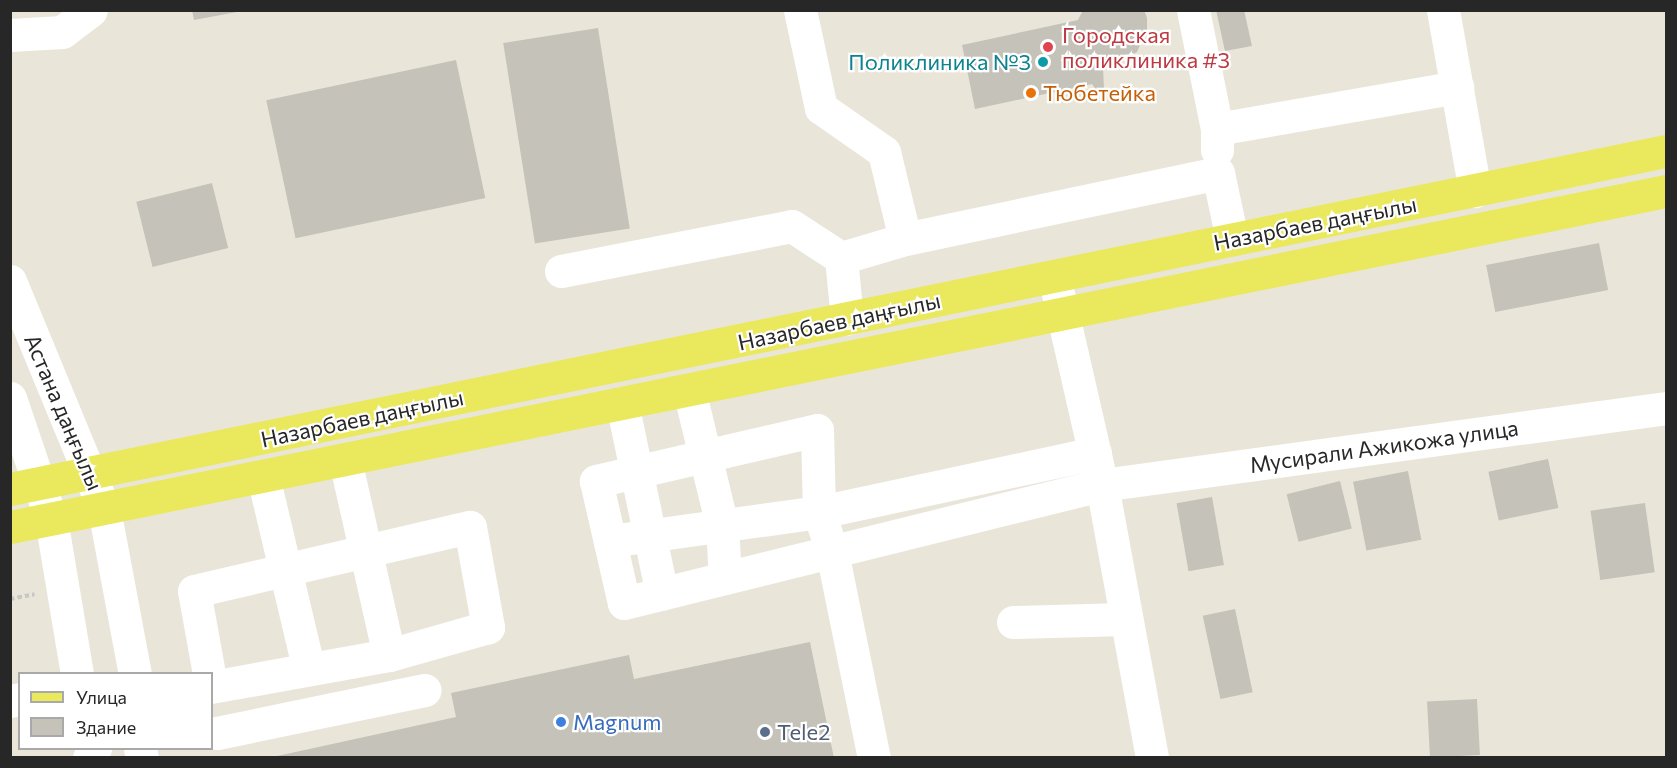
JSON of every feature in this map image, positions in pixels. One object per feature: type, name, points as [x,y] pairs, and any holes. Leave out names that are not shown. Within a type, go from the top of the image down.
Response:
[{"type":"main road","name":"Назарбаев даңғылы","points":[[26,486],[1666,151]]},
{"type":"main road","name":"Назарбаев даңғылы","points":[[10,527],[1666,190]]},
{"type":"street","points":[[10,35],[62,32],[92,10]]},
{"type":"street","points":[[800,10],[821,108],[884,152],[905,239]]},
{"type":"street","points":[[1192,10],[1217,129],[1218,173],[1232,239]]},
{"type":"street","points":[[1443,10],[1475,191]]},
{"type":"street","points":[[1217,129],[1457,87]]},
{"type":"street","points":[[561,271],[792,226],[841,258],[905,239],[1218,173]]},
{"type":"street","points":[[841,258],[847,319]]},
{"type":"street","points":[[1054,276],[1102,484],[1152,758]]},
{"type":"street","name":"Астана даңғылы","points":[[10,281],[92,473],[104,509],[135,672]]},
{"type":"street","points":[[689,390],[703,456],[722,525],[725,578]]},
{"type":"street","name":"Астана даңғылы","points":[[10,398],[26,486],[51,519],[77,672]]},
{"type":"street","points":[[622,403],[634,473],[652,535],[662,594]]},
{"type":"street","name":"Мусирали Ажикожа улица","points":[[610,541],[624,603],[1102,484],[1666,408]]},
{"type":"street","points":[[874,758],[832,552],[819,512],[817,430],[596,481],[610,541],[819,512],[1095,453]]},
{"type":"street","points":[[345,459],[364,552],[389,655]]},
{"type":"street","points":[[263,477],[282,571],[308,667]]},
{"type":"street","points":[[209,672],[194,591],[470,528],[488,627],[389,655],[308,667],[213,688]]},
{"type":"street","points":[[1013,622],[1125,618]]},
{"type":"street","points":[[213,710],[214,733],[425,690]]},
{"type":"building","points":[[192,10],[237,10],[237,12],[194,20]]},
{"type":"building","name":"Поликлиника №3","points":[[1083,10],[1144,10],[1147,18],[1147,30],[1137,52],[1116,64],[1103,65],[1104,90],[1097,91],[1092,84],[975,109],[962,45],[1078,20]]},
{"type":"building","points":[[1216,10],[1244,10],[1252,46],[1225,51]]},
{"type":"building","points":[[598,28],[630,229],[535,244],[503,43]]},
{"type":"building","points":[[456,60],[485,198],[296,238],[266,100]]},
{"type":"building","points":[[212,183],[228,248],[153,267],[136,202]]},
{"type":"building","points":[[1599,243],[1608,290],[1495,312],[1486,265]]},
{"type":"building","points":[[1548,459],[1558,508],[1499,521],[1488,472]]},
{"type":"building","points":[[1408,471],[1421,540],[1366,550],[1353,482]]},
{"type":"building","points":[[1340,481],[1352,529],[1298,542],[1287,494]]},
{"type":"building","points":[[1212,497],[1224,565],[1189,571],[1177,503]]},
{"type":"building","points":[[1645,503],[1655,572],[1600,580],[1591,511]]},
{"type":"building","points":[[1235,609],[1253,692],[1220,699],[1203,616]]},
{"type":"building","points":[[810,642],[834,758],[268,758],[456,717],[451,693],[629,655],[634,679]]},
{"type":"building","points":[[1477,699],[1480,755],[1430,758],[1427,702]]},
{"type":"place","name":"Городская поликлиника #3","points":[[1048,47]]},
{"type":"place","name":"Поликлиника №3","points":[[1043,62]]},
{"type":"place","name":"Тюбетейка","points":[[1031,93]]},
{"type":"place","name":"Magnum","points":[[561,722]]},
{"type":"place","name":"Tele2","points":[[765,732]]}]
